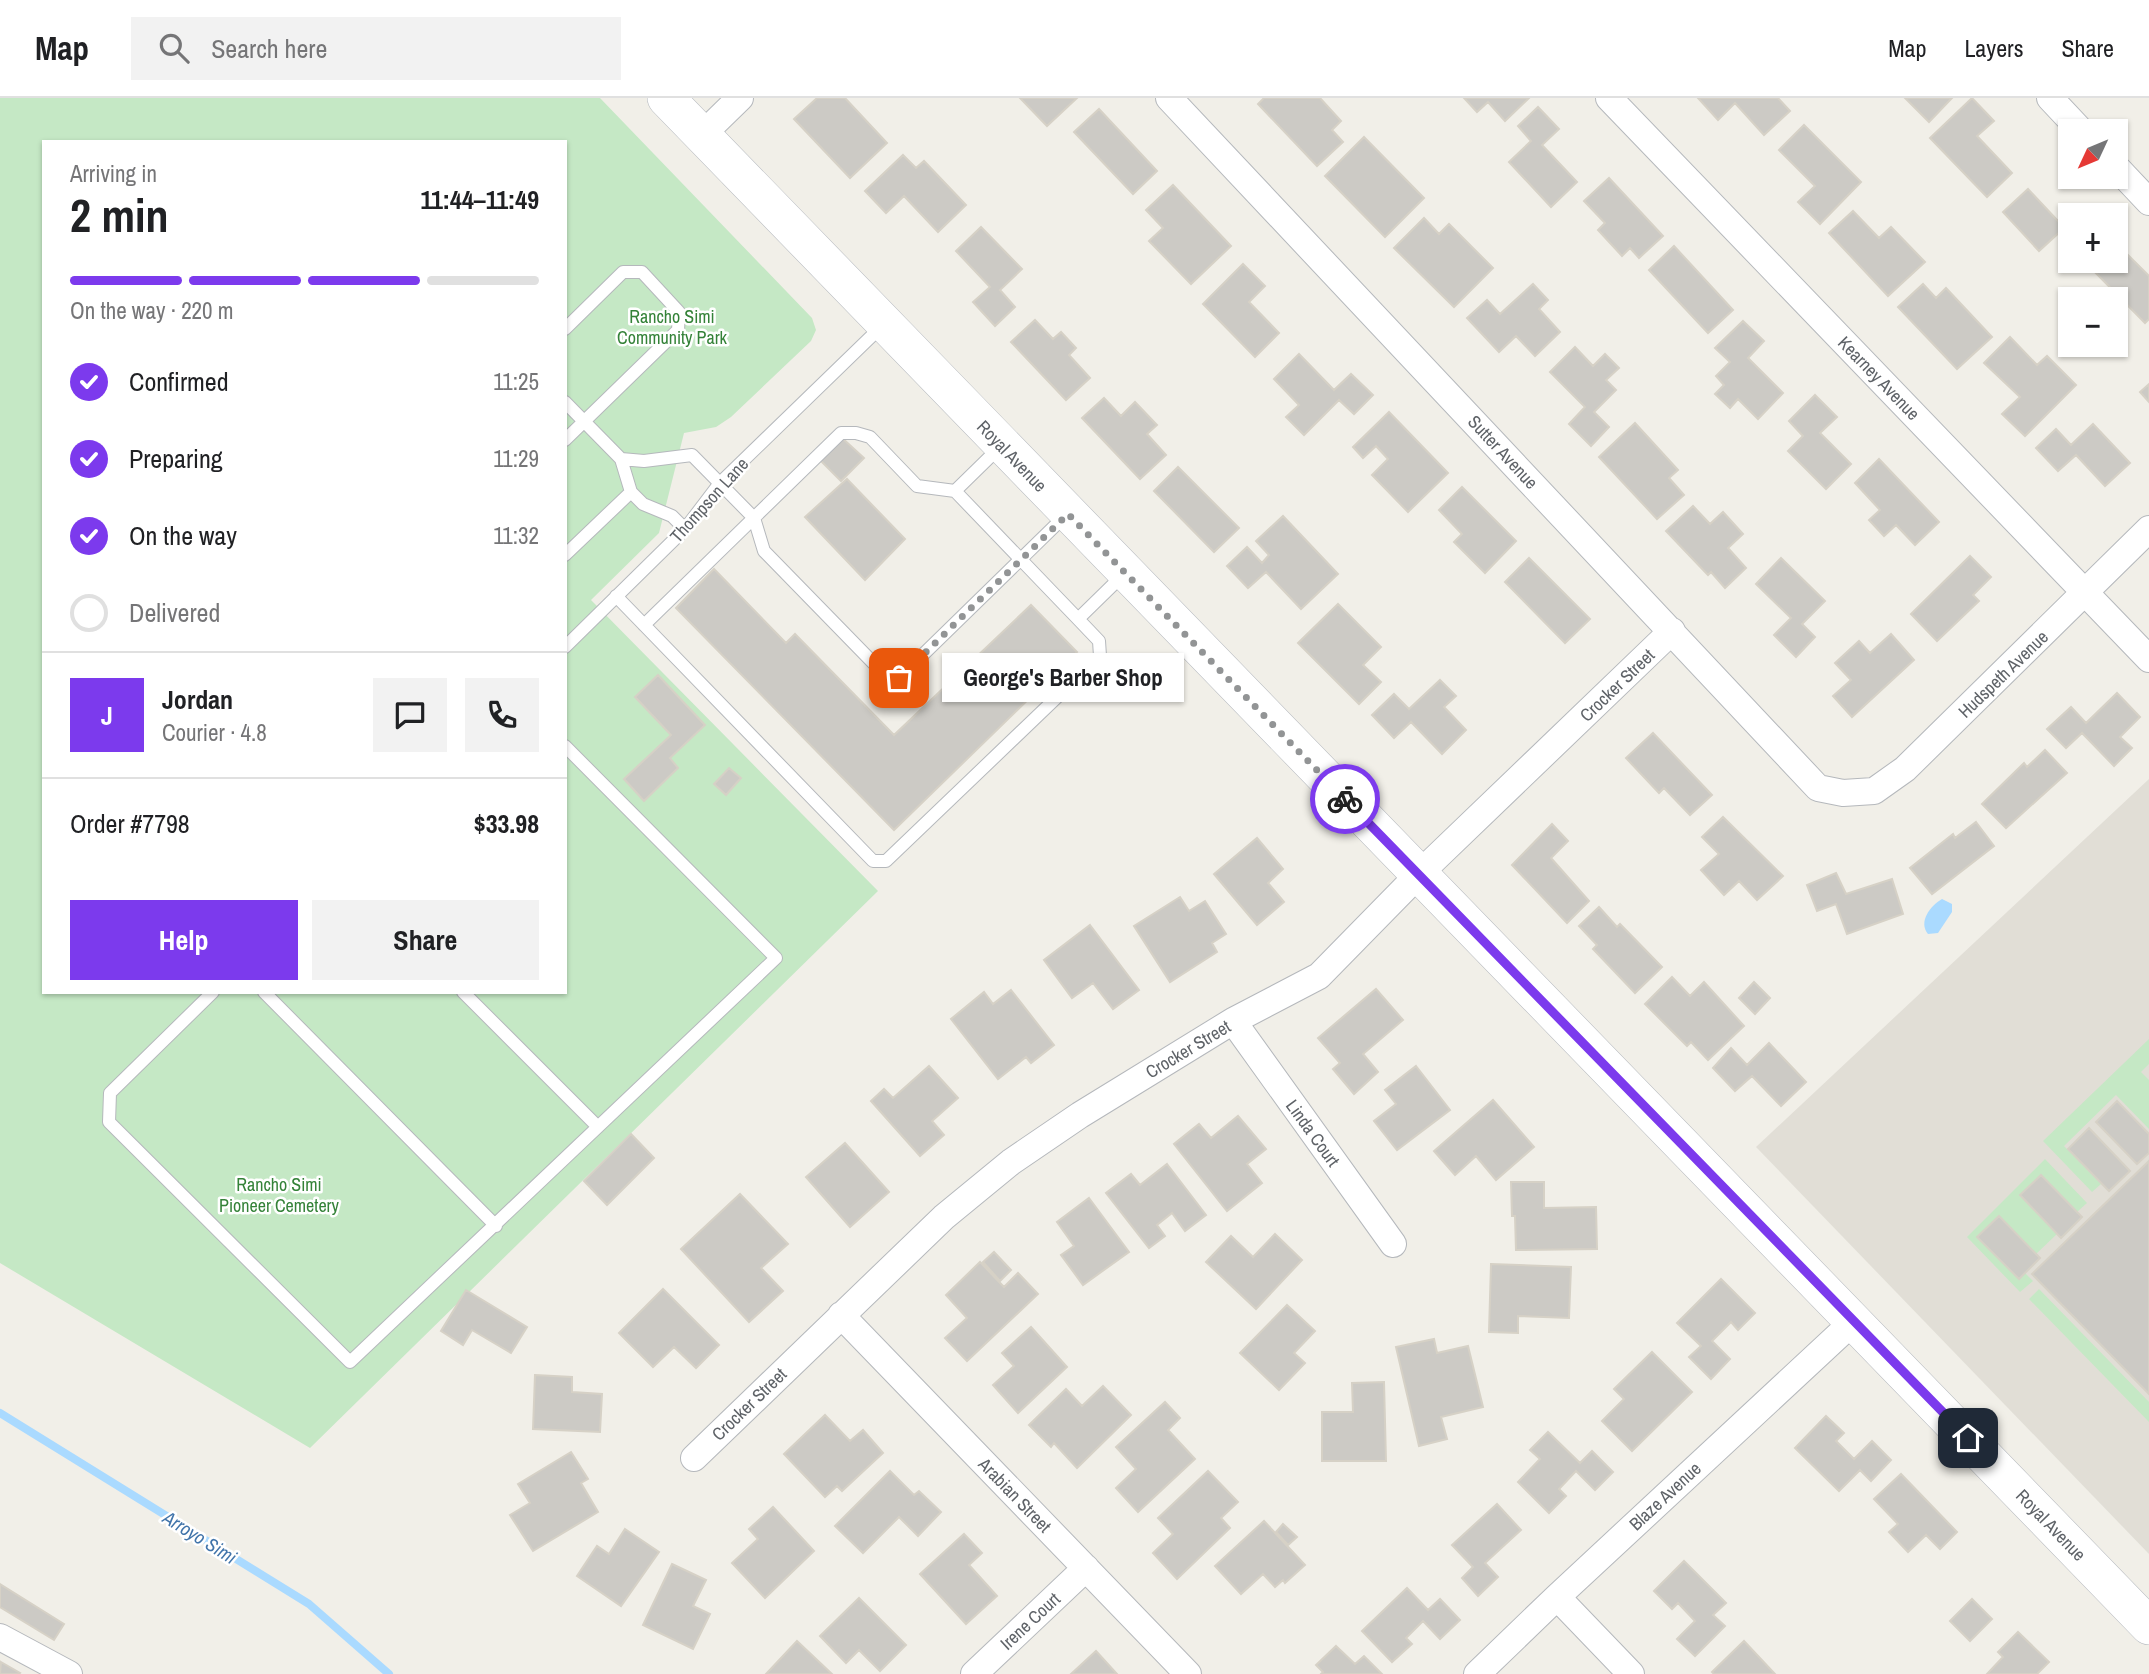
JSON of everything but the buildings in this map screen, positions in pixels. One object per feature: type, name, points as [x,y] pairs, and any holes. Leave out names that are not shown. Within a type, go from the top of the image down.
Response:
[{"type":"main road","name":"Royal Avenue","points":[[666,98],[2149,1626]]},
{"type":"street","points":[[702,135],[740,98]]},
{"type":"street","name":"Sutter Avenue","points":[[1169,98],[1818,788],[1843,793]]},
{"type":"street","name":"Kearney Avenue","points":[[1609,98],[2149,659]]},
{"type":"street","points":[[2050,98],[2070,119]]},
{"type":"street","points":[[2128,180],[2149,202]]},
{"type":"street","name":"Hudspeth Avenue","points":[[1843,793],[1874,791],[1905,769],[2149,529]]},
{"type":"street","name":"Crocker Street","points":[[694,1458],[944,1217],[1010,1162],[1080,1115],[1233,1021],[1319,976],[1418,875],[1672,631]]},
{"type":"street","name":"Linda Court","points":[[1233,1021],[1393,1244]]},
{"type":"street","name":"Arabian Street","points":[[841,1315],[1188,1674]]},
{"type":"street","name":"Blaze Avenue","points":[[1477,1674],[1854,1320]]},
{"type":"street","name":"Irene Court","points":[[974,1674],[1086,1568]]},
{"type":"street","points":[[1557,1597],[1631,1674]]},
{"type":"street","points":[[0,1637],[52,1670]]},
{"type":"lane","points":[[567,327],[623,272],[642,272],[679,312],[678,330],[567,438]]},
{"type":"lane","name":"Thompson Lane","points":[[567,645],[685,529],[720,483],[883,324]]},
{"type":"lane","points":[[567,404],[621,459],[631,492],[643,504],[672,516],[685,529]]},
{"type":"lane","points":[[616,596],[644,625],[873,862],[886,861],[1100,656],[1099,641],[955,491],[917,486],[870,437],[856,433],[841,433],[644,625]]},
{"type":"lane","points":[[955,491],[1001,446]]},
{"type":"lane","points":[[621,459],[644,461],[692,455],[754,517],[764,551],[886,676],[899,678],[1068,514]]},
{"type":"lane","points":[[567,553],[631,492]]},
{"type":"lane","points":[[1078,619],[1126,573]]},
{"type":"lane","points":[[211,994],[110,1093],[109,1122],[350,1363],[776,958],[567,748]]},
{"type":"lane","points":[[266,994],[496,1226]]},
{"type":"lane","points":[[465,994],[598,1127]]},
{"type":"shaded area","points":[[2149,779],[2149,1554],[1756,1147]]},
{"type":"green space","name":"Rancho Simi Pioneer Cemetery","points":[[0,98],[600,98],[812,318],[816,330],[811,341],[731,417],[716,427],[684,433],[659,533],[591,600],[878,891],[310,1448],[0,1263]]},
{"type":"green space","points":[[2149,1039],[2149,1064],[2141,1072],[2149,1080],[2149,1129],[2116,1095],[2064,1146],[2101,1184],[2092,1192],[2043,1141]]},
{"type":"green space","points":[[2045,1159],[2087,1203],[2077,1212],[2041,1175],[2020,1196],[2057,1234],[2036,1254],[1978,1237],[2019,1279],[2025,1273],[2033,1281],[2020,1292],[1967,1237]]},
{"type":"green space","points":[[2039,1289],[2149,1402],[2149,1422],[2029,1299]]},
{"type":"water","points":[[1942,899],[1952,904],[1952,912],[1938,933],[1928,934],[1925,919],[1933,906]]},
{"type":"waterway","name":"Arroyo Simi","points":[[0,1413],[309,1604],[389,1674]]},
{"type":"way so far","points":[[899,678],[1068,514],[1345,799]]},
{"type":"place","name":"George's Barber Shop","points":[[899,678]]},
{"type":"route","points":[[1345,799],[1968,1438]]},
{"type":"park label","name":"Rancho Simi Community Park","points":[[672,326]]}]
